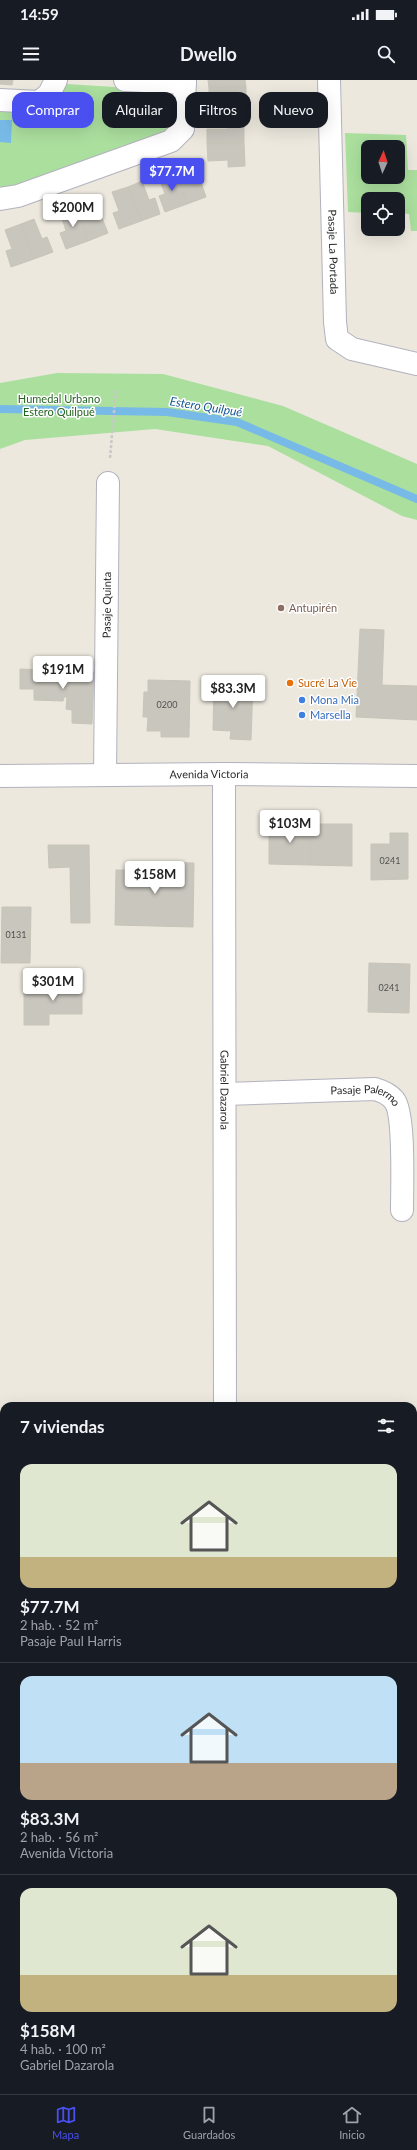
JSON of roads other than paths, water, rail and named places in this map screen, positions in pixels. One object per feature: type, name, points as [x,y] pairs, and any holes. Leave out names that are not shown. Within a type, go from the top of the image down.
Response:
[{"type":"street","points":[[0,100],[39,102],[49,94],[56,80]]},
{"type":"street","points":[[0,199],[18,196],[171,141],[183,129],[185,82],[125,80]]},
{"type":"street","name":"Pasaje La Portada","points":[[329,80],[335,322],[337,339],[352,349],[417,364]]},
{"type":"street","name":"Pasaje Quinta","points":[[105,775],[108,483]]},
{"type":"street","name":"Avenida Victoria","points":[[0,776],[224,774],[417,776]]},
{"type":"street","name":"Gabriel Dazarola","points":[[224,774],[225,1402]]},
{"type":"street","name":"Pasaje Palermo","points":[[225,1094],[375,1089],[386,1093],[394,1100],[400,1117],[402,1210]]},
{"type":"water","points":[[0,120],[12,120],[11,143],[0,142]]},
{"type":"waterway","name":"Estero Quilpué","points":[[0,409],[167,412],[237,422],[417,499]]},
{"type":"place","name":"Antupirén","points":[[281,608]]},
{"type":"place","name":"Sucré La Vie","points":[[290,683]]},
{"type":"place","name":"Mona Mia","points":[[302,700]]},
{"type":"place","name":"Marsella","points":[[302,715]]},
{"type":"park label","name":"Humedal Urbano Estero Quilpué","points":[[59,405]]}]
